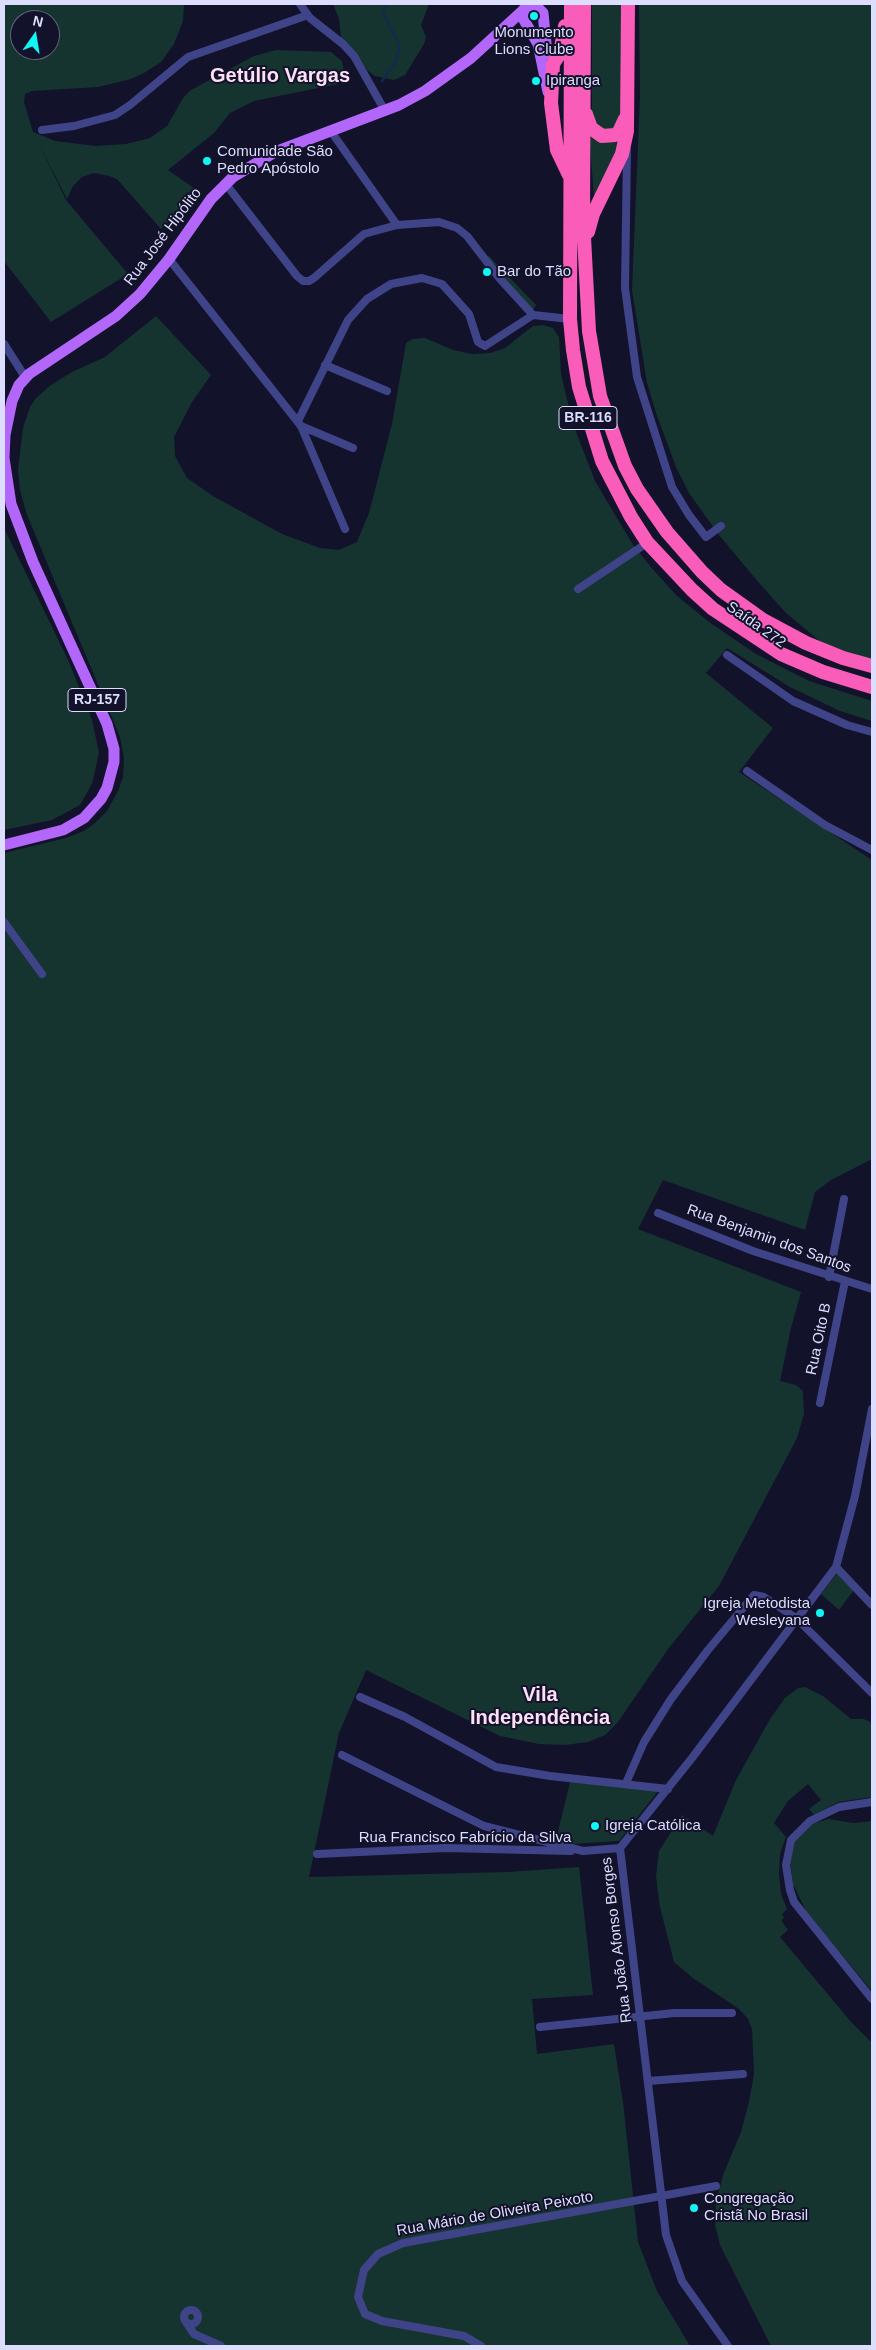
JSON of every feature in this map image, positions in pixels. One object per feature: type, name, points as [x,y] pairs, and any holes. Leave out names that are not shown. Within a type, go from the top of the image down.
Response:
[{"type":"highway","points":[[585,272],[591,221],[622,154],[627,131],[628,4]]},
{"type":"highway","points":[[570,177],[558,150],[551,103],[554,64],[560,53],[566,20],[578,8]]},
{"type":"highway","name":"BR-116","points":[[578,8],[584,80],[585,272],[592,352],[606,416],[625,466],[652,511],[702,572],[735,601],[763,620],[806,643],[843,658],[872,666]]},
{"type":"highway","name":"BR-116","points":[[578,8],[570,177],[570,319],[580,387],[602,461],[631,517],[647,542],[692,590],[753,638],[803,664],[872,687]]},
{"type":"highway","points":[[584,80],[588,123],[591,128],[602,136],[610,136],[619,132],[628,104]]},
{"type":"highway","name":"Saída 272","points":[[572,335],[568,356],[571,377],[592,449],[619,504],[644,544],[676,581],[739,636],[800,672],[872,697]]},
{"type":"main road","points":[[509,23],[538,25],[543,18],[547,4]]},
{"type":"main road","points":[[551,103],[538,44],[523,17],[527,6],[539,8],[543,18],[548,54],[554,64]]},
{"type":"main road","name":"Rua José Hipólito","points":[[4,845],[63,830],[84,818],[104,794],[114,762],[114,749],[107,724],[33,562],[11,504],[4,458],[12,401],[16,390],[25,377],[116,316],[140,294],[169,259],[202,211],[225,183],[276,152],[385,110],[425,91],[449,75],[527,6]]},
{"type":"street","points":[[300,4],[308,16],[354,56],[385,110]]},
{"type":"street","points":[[42,130],[74,126],[115,114],[130,105],[188,57],[308,16]]},
{"type":"street","points":[[330,130],[398,225]]},
{"type":"street","points":[[627,131],[625,288],[637,377],[672,487],[689,515],[706,537],[721,526]]},
{"type":"street","points":[[225,183],[297,276],[303,281],[309,281],[364,234],[398,225],[430,221],[457,228],[467,236],[501,280],[533,315]]},
{"type":"street","points":[[169,259],[300,424],[345,529]]},
{"type":"street","points":[[300,424],[325,365],[348,320],[359,307],[378,291],[391,284],[416,278],[436,281],[447,288],[469,314],[479,343],[488,346],[533,315],[570,319]]},
{"type":"street","points":[[4,344],[25,377]]},
{"type":"street","points":[[325,365],[387,391]]},
{"type":"street","points":[[300,424],[353,448]]},
{"type":"street","points":[[578,588],[644,544]]},
{"type":"street","points":[[727,655],[781,693],[831,719],[872,732]]},
{"type":"street","points":[[747,771],[825,825],[872,850]]},
{"type":"street","points":[[4,922],[42,974]]},
{"type":"street","points":[[828,1276],[844,1199]]},
{"type":"street","name":"Rua Benjamin dos Santos","points":[[658,1213],[753,1251],[872,1289]]},
{"type":"street","name":"Rua Oito B","points":[[820,1403],[845,1281]]},
{"type":"street","name":"Rua João Afonso Borges","points":[[728,2346],[682,2281],[669,2246],[661,2198],[620,1848],[668,1789],[836,1567],[855,1496],[872,1409]]},
{"type":"street","points":[[836,1567],[872,1605]]},
{"type":"street","points":[[626,1783],[644,1742],[671,1699],[752,1596],[757,1594],[796,1618],[872,1693]]},
{"type":"street","points":[[360,1697],[404,1718],[496,1768],[668,1789]]},
{"type":"street","points":[[342,1756],[484,1826],[583,1851],[620,1848]]},
{"type":"street","points":[[872,1802],[839,1806],[810,1821],[792,1840],[786,1865],[794,1902],[872,2000]]},
{"type":"street","name":"Rua Francisco Fabrício da Silva","points":[[317,1854],[445,1848],[583,1851]]},
{"type":"street","points":[[540,2027],[640,2015],[692,2012],[732,2013]]},
{"type":"street","points":[[648,2082],[743,2074]]},
{"type":"street","name":"Rua Mário de Oliveira Peixoto","points":[[481,2346],[464,2336],[382,2321],[365,2314],[358,2297],[364,2270],[378,2254],[403,2243],[661,2198],[716,2186]]},
{"type":"street","points":[[186,2322],[194,2334],[221,2346]]},
{"type":"green space","points":[[4,4],[184,4],[183,21],[174,44],[161,62],[144,73],[131,79],[98,87],[32,91],[25,94],[24,102],[33,132],[55,141],[96,146],[126,144],[150,138],[167,126],[183,98],[191,90],[254,56],[276,50],[331,52],[342,61],[345,76],[338,84],[254,101],[230,113],[214,133],[168,170],[198,191],[161,229],[117,179],[109,176],[94,173],[82,177],[73,186],[67,199],[39,144],[66,200],[128,274],[51,322],[4,261]]},
{"type":"green space","points":[[333,4],[429,4],[421,25],[426,37],[424,44],[405,75],[394,80],[375,76],[367,70],[353,49],[341,38],[339,19]]},
{"type":"green space","points":[[592,4],[623,4],[623,111],[616,129],[599,130],[592,114]]},
{"type":"green space","points":[[639,4],[872,4],[872,663],[842,652],[820,641],[786,613],[760,584],[719,535],[689,493],[676,467],[656,413],[647,383],[632,290],[640,96]]},
{"type":"green space","points":[[589,132],[606,142],[619,141],[615,155],[594,197]]},
{"type":"green space","points":[[489,256],[536,305],[531,314],[484,259]]},
{"type":"green space","points":[[156,316],[211,375],[192,402],[174,437],[175,456],[187,478],[213,496],[282,534],[320,548],[339,550],[357,542],[369,513],[392,424],[406,343],[412,339],[425,338],[453,350],[472,354],[490,353],[505,348],[533,326],[543,325],[553,328],[559,337],[561,374],[573,424],[595,481],[633,545],[650,566],[676,595],[709,622],[756,654],[809,681],[872,701],[872,721],[840,711],[790,687],[727,648],[706,673],[773,728],[739,772],[872,860],[872,1159],[831,1180],[815,1192],[805,1230],[663,1180],[638,1229],[801,1292],[780,1381],[796,1385],[803,1391],[804,1414],[797,1438],[719,1586],[668,1649],[618,1722],[605,1735],[588,1742],[565,1745],[539,1744],[500,1736],[366,1670],[339,1733],[309,1877],[508,1872],[579,1867],[593,1995],[532,1999],[537,2054],[614,2044],[623,2102],[638,2242],[657,2291],[690,2346],[4,2346],[4,853],[66,838],[84,831],[95,823],[107,811],[118,791],[123,777],[124,758],[120,737],[27,515],[20,490],[18,470],[23,428],[30,407],[36,398],[51,385],[72,372],[105,357]]},
{"type":"green space","points":[[4,528],[69,662],[92,720],[99,753],[92,784],[80,805],[52,820],[4,830]]},
{"type":"green space","points":[[837,1573],[854,1590],[839,1610],[821,1594]]},
{"type":"green space","points":[[805,1687],[823,1696],[851,1719],[864,1719],[872,1723],[872,1797],[838,1802],[814,1815],[809,1809],[821,1800],[808,1784],[788,1801],[774,1823],[786,1837],[780,1854],[779,1873],[781,1894],[787,1909],[782,1914],[784,1918],[781,1920],[788,1930],[780,1937],[851,2022],[872,2043],[872,2346],[771,2346],[720,2245],[715,2225],[716,2203],[723,2175],[741,2132],[749,2102],[754,2074],[752,2029],[748,2019],[739,2009],[693,1978],[674,1962],[660,1907],[656,1877],[659,1851],[682,1815],[713,1836],[736,1780],[770,1719],[785,1698],[798,1688]]},
{"type":"green space","points":[[570,1782],[659,1790],[619,1841],[571,1844],[556,1840]]},
{"type":"green space","points":[[828,1819],[854,1823],[872,1821],[872,1991],[807,1913],[793,1884],[790,1862],[795,1839],[812,1824]]},
{"type":"waterway","points":[[382,81],[395,63],[400,46],[383,13],[385,4]]},
{"type":"place","name":"Monumento Lions Clube","points":[[534,16]]},
{"type":"place","name":"Ipiranga","points":[[536,81]]},
{"type":"place","name":"Comunidade São Pedro Apóstolo","points":[[207,161]]},
{"type":"place","name":"Bar do Tão","points":[[487,272]]},
{"type":"place","name":"Igreja Metodista Wesleyana","points":[[820,1613]]},
{"type":"place","name":"Igreja Católica","points":[[595,1826]]},
{"type":"place","name":"Congregação Cristã No Brasil","points":[[694,2208]]},
{"type":"district","name":"Getúlio Vargas","points":[[280,76]]},
{"type":"district","name":"Vila Independência","points":[[540,1706]]}]
